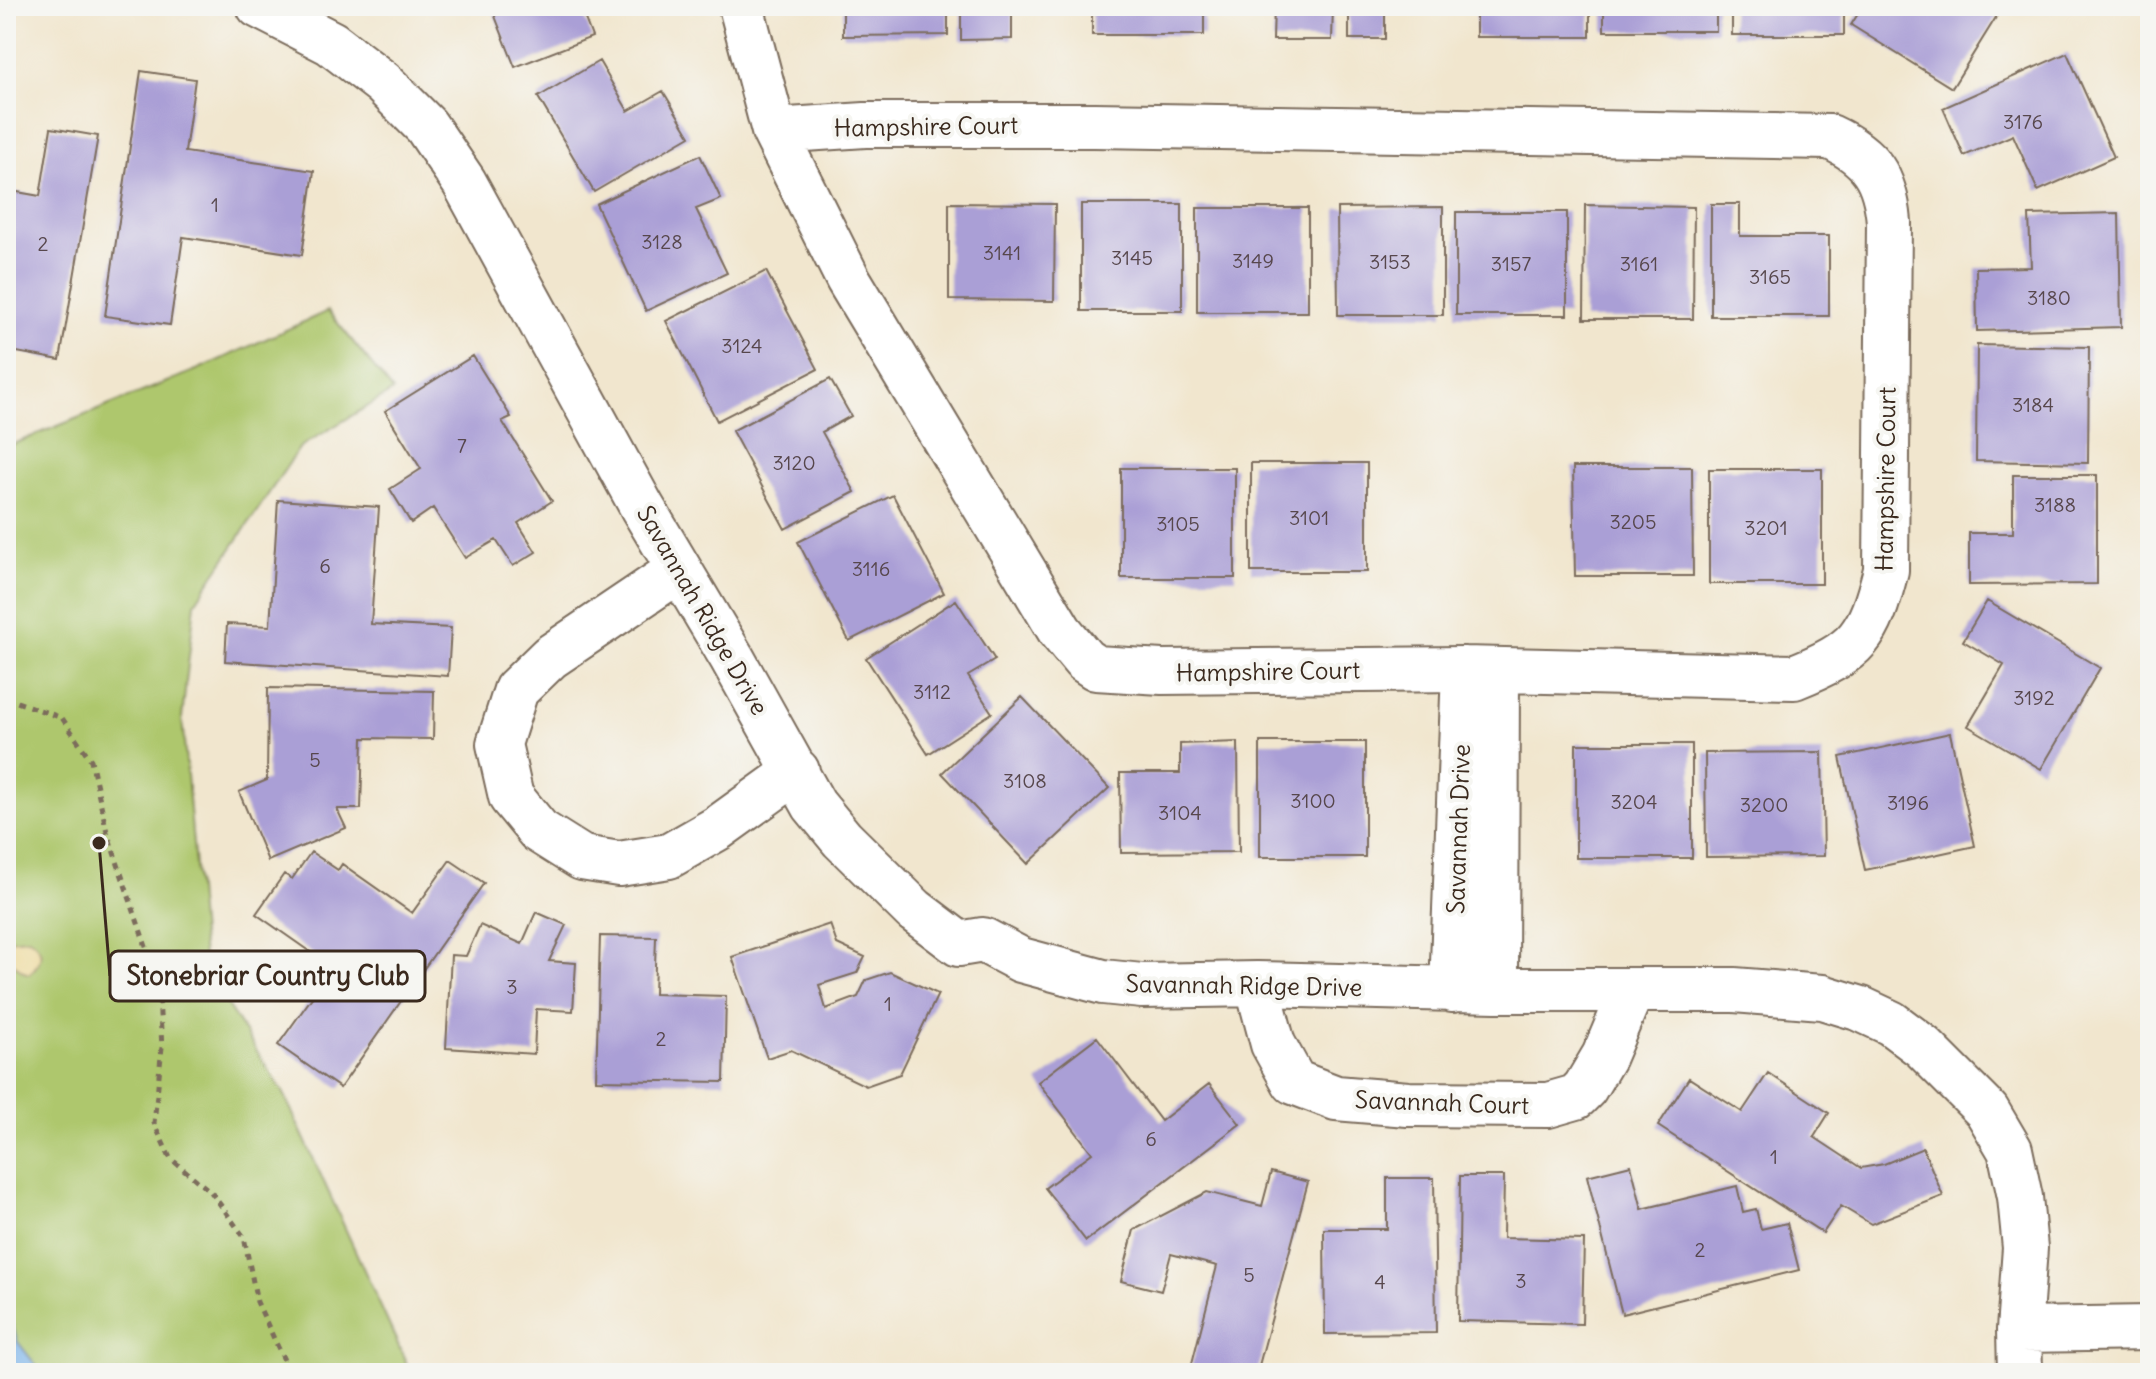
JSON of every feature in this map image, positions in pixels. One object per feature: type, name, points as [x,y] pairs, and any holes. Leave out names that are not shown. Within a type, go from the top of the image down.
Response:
[{"type":"street","name":"Savannah Ridge Drive","points":[[259,6],[331,43],[383,83],[426,126],[464,182],[679,570],[814,805],[842,839],[914,910],[959,944],[983,940],[1021,960],[1103,982],[1142,986],[1257,984],[1452,990],[1734,990],[1822,997],[1861,1009],[1891,1023],[1923,1047],[1987,1111],[2010,1150],[2020,1197],[2025,1248],[2019,1330],[2020,1373]]},
{"type":"street","name":"Hampshire Court","points":[[741,6],[774,131],[848,279],[1060,631],[1084,660],[1096,668],[1162,672],[1480,670],[1794,677],[1844,652],[1863,634],[1875,612],[1886,570],[1889,222],[1886,197],[1870,163],[1856,149],[1830,137],[1094,125],[865,125],[774,131]]},
{"type":"street","points":[[679,570],[550,657],[516,690],[499,744],[511,797],[539,831],[582,858],[619,864],[669,856],[718,828],[797,771]]},
{"type":"street","name":"Savannah Drive","points":[[1452,990],[1480,670]]},
{"type":"street","name":"Savannah Drive","points":[[1480,670],[1496,990]]},
{"type":"street","name":"Savannah Court","points":[[1257,984],[1273,1044],[1294,1082],[1336,1098],[1408,1104],[1548,1105],[1576,1097],[1604,1056],[1632,990]]},
{"type":"street","points":[[2019,1330],[2150,1328]]},
{"type":"path","points":[[6,698],[62,718],[91,760],[107,832],[158,982],[162,1047],[154,1123],[170,1158],[211,1192],[244,1237],[257,1302],[290,1373]]},
{"type":"green space","points":[[328,311],[393,391],[300,447],[195,603],[182,718],[204,969],[283,1092],[411,1373],[6,1373],[6,447],[199,369]]},
{"type":"sand","points":[[29,938],[38,947],[41,956],[29,974],[6,958],[6,940]]},
{"type":"water","points":[[6,1304],[18,1342],[42,1373],[6,1373]]},
{"type":"building","points":[[491,6],[580,6],[592,37],[515,67]]},
{"type":"building","points":[[843,6],[948,6],[948,35],[843,36]]},
{"type":"building","points":[[961,6],[1012,6],[1012,39],[961,40]]},
{"type":"building","points":[[1092,6],[1204,6],[1204,35],[1092,35]]},
{"type":"building","points":[[1274,6],[1333,6],[1332,40],[1273,40]]},
{"type":"building","points":[[1349,6],[1385,6],[1385,39],[1349,39]]},
{"type":"building","points":[[1476,6],[1590,6],[1590,37],[1476,37]]},
{"type":"building","points":[[1604,6],[1716,6],[1716,31],[1604,31]]},
{"type":"building","points":[[1732,6],[1844,6],[1844,35],[1732,35]]},
{"type":"building","points":[[1863,6],[2003,6],[1952,88],[1851,25]]},
{"type":"building","points":[[2067,53],[2114,157],[2038,191],[2013,135],[1964,156],[1943,108]]},
{"type":"building","points":[[599,61],[628,111],[663,91],[690,136],[594,192],[538,97]]},
{"type":"building","points":[[141,71],[195,79],[185,152],[314,171],[302,255],[183,237],[170,325],[105,316]]},
{"type":"building","points":[[51,128],[98,136],[60,360],[6,350],[10,291],[6,290],[6,190],[40,196]]},
{"type":"building","points":[[700,155],[721,199],[696,209],[727,273],[646,311],[596,204]]},
{"type":"building","points":[[949,203],[1055,204],[1054,301],[949,300]]},
{"type":"building","points":[[1081,204],[1182,204],[1182,311],[1081,311]]},
{"type":"building","points":[[1711,204],[1740,204],[1740,236],[1829,236],[1829,316],[1711,316]]},
{"type":"building","points":[[1585,205],[1694,207],[1693,319],[1584,319]]},
{"type":"building","points":[[1443,207],[1443,315],[1338,315],[1337,208]]},
{"type":"building","points":[[1197,208],[1308,208],[1308,312],[1197,312]]},
{"type":"building","points":[[1456,212],[1567,212],[1567,315],[1456,315]]},
{"type":"building","points":[[2119,213],[2121,327],[1977,331],[1976,268],[2031,267],[2029,215]]},
{"type":"building","points":[[766,271],[818,369],[717,421],[666,321]]},
{"type":"building","points":[[1977,345],[2089,347],[2088,463],[1976,461]]},
{"type":"building","points":[[473,356],[511,417],[502,421],[552,501],[518,523],[536,552],[513,566],[496,540],[465,558],[433,508],[411,523],[390,489],[421,469],[385,411]]},
{"type":"building","points":[[830,379],[851,416],[822,432],[855,492],[785,529],[732,431]]},
{"type":"building","points":[[1251,463],[1367,463],[1367,572],[1251,572]]},
{"type":"building","points":[[1573,467],[1692,467],[1693,576],[1575,576]]},
{"type":"building","points":[[1121,468],[1235,468],[1235,578],[1121,578]]},
{"type":"building","points":[[1709,469],[1822,469],[1822,584],[1709,584]]},
{"type":"building","points":[[2013,475],[2097,475],[2097,584],[1969,585],[1969,533],[2013,533]]},
{"type":"building","points":[[893,495],[944,593],[849,641],[798,542]]},
{"type":"building","points":[[278,500],[379,507],[371,624],[451,628],[448,676],[225,661],[227,624],[270,626]]},
{"type":"building","points":[[956,600],[995,660],[968,676],[992,713],[928,754],[866,658]]},
{"type":"building","points":[[1987,601],[2100,668],[2041,769],[1968,726],[2004,665],[1963,641]]},
{"type":"building","points":[[268,688],[434,691],[433,739],[363,738],[361,809],[337,809],[346,828],[268,861],[239,792],[267,780]]},
{"type":"building","points":[[1022,697],[1109,788],[1028,864],[942,773]]},
{"type":"building","points":[[1950,733],[1975,846],[1865,870],[1840,757]]},
{"type":"building","points":[[1238,742],[1239,852],[1121,853],[1120,773],[1180,773],[1180,744]]},
{"type":"building","points":[[1260,742],[1365,742],[1365,857],[1260,857]]},
{"type":"building","points":[[1576,744],[1692,744],[1692,858],[1576,858]]},
{"type":"building","points":[[1822,752],[1824,856],[1706,857],[1705,753]]},
{"type":"building","points":[[311,852],[338,870],[342,864],[412,913],[450,860],[484,883],[340,1088],[278,1045],[333,968],[256,914],[284,874],[292,879]]},
{"type":"building","points":[[536,912],[566,925],[549,961],[576,963],[573,1011],[536,1009],[534,1054],[446,1048],[451,955],[466,956],[480,925],[522,944]]},
{"type":"building","points":[[830,924],[837,944],[865,957],[857,973],[819,985],[826,1009],[858,997],[866,980],[890,972],[938,994],[900,1074],[866,1086],[791,1050],[767,1058],[732,957]]},
{"type":"building","points":[[600,936],[656,937],[654,994],[726,996],[724,1082],[596,1080]]},
{"type":"building","points":[[1097,1037],[1161,1121],[1209,1084],[1240,1124],[1086,1241],[1045,1188],[1092,1153],[1038,1082]]},
{"type":"building","points":[[1768,1073],[1829,1113],[1814,1137],[1861,1168],[1884,1164],[1923,1148],[1943,1196],[1871,1224],[1841,1206],[1823,1233],[1658,1126],[1689,1078],[1742,1112]]},
{"type":"building","points":[[1631,1165],[1642,1209],[1737,1186],[1743,1212],[1756,1209],[1761,1229],[1787,1223],[1799,1270],[1622,1314],[1587,1176]]},
{"type":"building","points":[[1271,1172],[1308,1182],[1257,1373],[1190,1371],[1217,1266],[1171,1254],[1161,1291],[1121,1281],[1134,1230],[1207,1192],[1262,1206]]},
{"type":"building","points":[[1460,1176],[1504,1176],[1503,1238],[1584,1240],[1582,1324],[1458,1321]]},
{"type":"building","points":[[1387,1178],[1434,1178],[1436,1333],[1325,1334],[1324,1229],[1387,1229]]},
{"type":"place","name":"Stonebriar Country Club","points":[[99,843]]}]
